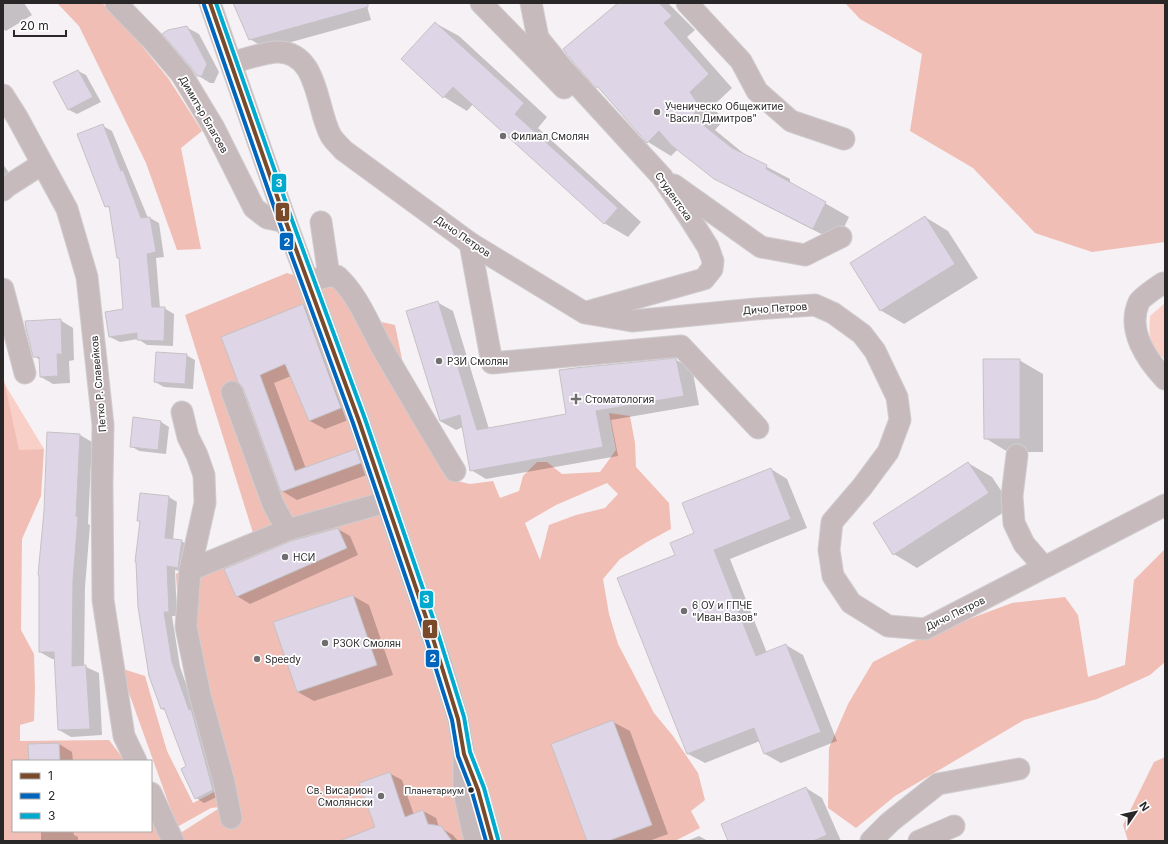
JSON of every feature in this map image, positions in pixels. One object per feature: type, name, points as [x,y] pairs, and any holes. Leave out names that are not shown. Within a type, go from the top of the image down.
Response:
[{"type":"street","name":"Димитър Благоев","points":[[116,3],[153,41],[182,75],[214,128],[254,208],[267,218],[286,222]]},
{"type":"street","points":[[210,3],[386,502],[453,699],[464,754],[464,793],[475,841]]},
{"type":"street","points":[[481,3],[610,134],[662,177],[761,247],[805,255],[841,237]]},
{"type":"street","name":"Студентска","points":[[531,3],[538,38],[564,70],[662,177],[708,247],[713,261],[712,269],[704,279],[585,313]]},
{"type":"street","points":[[687,3],[740,61],[757,91],[791,121],[844,139]]},
{"type":"street","name":"Дичо Петров","points":[[232,63],[275,52],[285,52],[298,60],[308,70],[312,77],[331,135],[343,150],[470,243],[585,313],[632,321],[755,309],[815,305],[833,313],[862,334],[876,351],[897,397],[900,420],[888,452],[862,488],[832,522],[829,550],[833,576],[851,603],[888,626],[925,629],[1165,505]]},
{"type":"street","name":"Петко Р. Славейков","points":[[3,95],[17,117],[67,209],[87,277],[103,425],[103,600],[124,736],[136,760]]},
{"type":"street","points":[[3,190],[42,164]]},
{"type":"street","points":[[321,222],[329,276]]},
{"type":"street","points":[[470,243],[492,363],[681,346],[758,428]]},
{"type":"street","points":[[308,281],[329,276],[337,276],[352,294],[455,472]]},
{"type":"street","points":[[1165,283],[1139,301],[1135,321],[1139,343],[1153,367],[1165,379]]},
{"type":"street","points":[[3,289],[25,373]]},
{"type":"street","points":[[232,392],[273,504],[287,530]]},
{"type":"street","points":[[182,412],[188,437],[197,455],[204,475],[205,503],[190,570],[186,627],[200,695],[224,782],[231,818]]},
{"type":"street","points":[[1017,455],[1012,496],[1014,524],[1024,544],[1044,567]]},
{"type":"street","points":[[190,570],[287,530],[386,502]]},
{"type":"street","points":[[464,754],[478,790],[492,841]]},
{"type":"street","points":[[871,841],[890,822],[938,784],[1019,769]]},
{"type":"street","points":[[152,795],[173,841]]},
{"type":"street","points":[[919,841],[954,826]]},
{"type":"shaded area","points":[[57,3],[102,3],[124,24],[168,78],[202,131],[181,148],[201,249],[177,250],[146,163],[79,26]]},
{"type":"shaded area","points":[[845,3],[1165,3],[1165,242],[1092,252],[1035,233],[973,168],[910,131],[922,54],[860,19]]},
{"type":"shaded area","points":[[287,273],[336,288],[357,306],[360,329],[376,356],[383,341],[382,322],[395,325],[403,364],[453,480],[470,484],[493,481],[500,498],[519,491],[523,476],[537,462],[547,462],[562,474],[600,472],[616,450],[609,413],[630,416],[635,443],[636,467],[669,503],[671,529],[620,559],[603,579],[609,614],[618,644],[654,713],[673,736],[698,773],[705,800],[691,811],[700,828],[675,841],[3,841],[3,376],[19,450],[44,449],[41,496],[22,539],[21,630],[34,654],[35,688],[34,721],[20,725],[20,741],[109,740],[124,760],[12,760],[12,832],[152,832],[152,795],[176,824],[120,668],[145,676],[167,751],[193,803],[232,783],[180,641],[176,574],[253,533],[185,315]],"holes":[[[607,483],[618,494],[605,508],[576,515],[549,525],[540,560],[525,523],[556,505]],[[221,807],[182,832],[177,827],[211,808]]]},
{"type":"shaded area","points":[[1165,303],[1165,359],[1155,350],[1151,340],[1150,316]]},
{"type":"shaded area","points":[[3,380],[7,388],[44,449],[15,451]]},
{"type":"shaded area","points":[[1165,549],[1165,662],[1150,675],[1097,699],[1024,720],[895,796],[856,828],[828,808],[829,748],[848,704],[873,662],[926,635],[1012,603],[1065,597],[1078,615],[1088,677],[1125,665],[1134,580]]},
{"type":"shaded area","points":[[1165,757],[1165,841],[1128,841],[1123,825],[1154,762]]},
{"type":"building","points":[[233,3],[368,3],[368,7],[249,40]]},
{"type":"building","name":"Ученическо Общежитие \"Васил Димитров\"","points":[[618,3],[659,3],[672,16],[664,23],[709,74],[690,92],[700,107],[692,116],[732,148],[767,165],[766,169],[826,202],[813,229],[714,179],[671,145],[659,131],[647,143],[598,87],[595,87],[573,62],[563,49]]},
{"type":"building","points":[[435,22],[524,103],[515,114],[618,208],[604,224],[453,87],[443,98],[401,59]]},
{"type":"building","points":[[187,26],[207,64],[202,76],[197,76],[162,34],[168,30]]},
{"type":"building","points":[[78,70],[93,97],[68,110],[53,82]]},
{"type":"building","points":[[103,124],[121,171],[123,170],[141,218],[150,217],[156,252],[147,254],[152,307],[165,307],[164,341],[137,340],[137,333],[109,337],[105,312],[123,309],[119,258],[117,258],[109,206],[105,207],[77,134]]},
{"type":"building","points":[[925,216],[955,264],[880,311],[850,263]]},
{"type":"building","name":"Стоматология","points":[[438,301],[477,430],[566,414],[559,370],[676,358],[684,396],[596,411],[603,447],[470,471],[460,415],[440,421],[406,311]]},
{"type":"building","points":[[303,304],[341,408],[309,421],[285,364],[260,375],[295,471],[356,449],[361,463],[281,492],[243,388],[238,382],[221,337]]},
{"type":"building","points":[[61,319],[62,354],[57,354],[58,376],[40,377],[39,357],[33,357],[25,321]]},
{"type":"building","points":[[156,352],[187,354],[185,384],[154,382]]},
{"type":"building","points":[[983,359],[1020,359],[1020,439],[984,439]]},
{"type":"building","points":[[133,417],[161,421],[158,450],[130,447]]},
{"type":"building","points":[[47,432],[80,434],[76,516],[78,517],[73,580],[72,666],[86,665],[90,729],[58,730],[54,652],[39,652],[38,575],[44,511]]},
{"type":"building","points":[[968,462],[989,493],[893,555],[873,523]]},
{"type":"building","name":"6 ОУ и ГПЧЕ \"Иван Вазов\"","points":[[771,468],[791,519],[714,550],[756,656],[786,644],[821,732],[764,754],[754,728],[687,754],[617,578],[675,555],[670,543],[694,533],[682,503]]},
{"type":"building","points":[[140,493],[169,496],[165,538],[182,540],[178,568],[167,566],[169,612],[164,612],[172,662],[189,710],[191,709],[213,790],[195,799],[181,769],[186,766],[164,708],[161,709],[149,676],[138,607],[135,562],[140,521],[137,521]]},
{"type":"building","name":"НСИ","points":[[338,528],[347,548],[236,597],[224,569],[291,541]]},
{"type":"building","name":"РЗОК Смолян","points":[[353,595],[377,665],[297,692],[273,622]]},
{"type":"building","points":[[613,720],[652,825],[608,841],[587,841],[551,744]]},
{"type":"building","points":[[59,743],[60,760],[29,760],[28,744]]},
{"type":"building","name":"Св. Висарион Смолянски","points":[[390,772],[405,817],[423,810],[428,824],[441,826],[452,841],[342,841],[375,827],[359,783]]},
{"type":"building","points":[[806,787],[827,835],[813,841],[728,841],[721,824]]},
{"type":"transit line","name":"1","points":[[210,3],[286,222],[359,421],[430,629],[458,719],[464,754],[478,790],[492,841]]},
{"type":"transit line","name":"3","points":[[216,3],[292,220],[365,419],[436,627],[464,717],[470,752],[484,788],[498,839]]},
{"type":"transit line","name":"2","points":[[204,5],[280,224],[353,423],[424,631],[452,720],[458,756],[472,792],[486,841]]},
{"type":"place","name":"Ученическо Общежитие \"Васил Димитров\"","points":[[657,112]]},
{"type":"place","name":"Филиал Смолян","points":[[503,136]]},
{"type":"place","name":"РЗИ Смолян","points":[[439,361]]},
{"type":"place","name":"Стоматология","points":[[576,399]]},
{"type":"place","name":"НСИ","points":[[285,557]]},
{"type":"place","name":"6 ОУ и ГПЧЕ \"Иван Вазов\"","points":[[684,611]]},
{"type":"place","name":"РЗОК Смолян","points":[[325,643]]},
{"type":"place","name":"Speedy","points":[[257,659]]},
{"type":"place","name":"Планетариум","points":[[471,790]]},
{"type":"place","name":"Св. Висарион Смолянски","points":[[381,796]]}]
